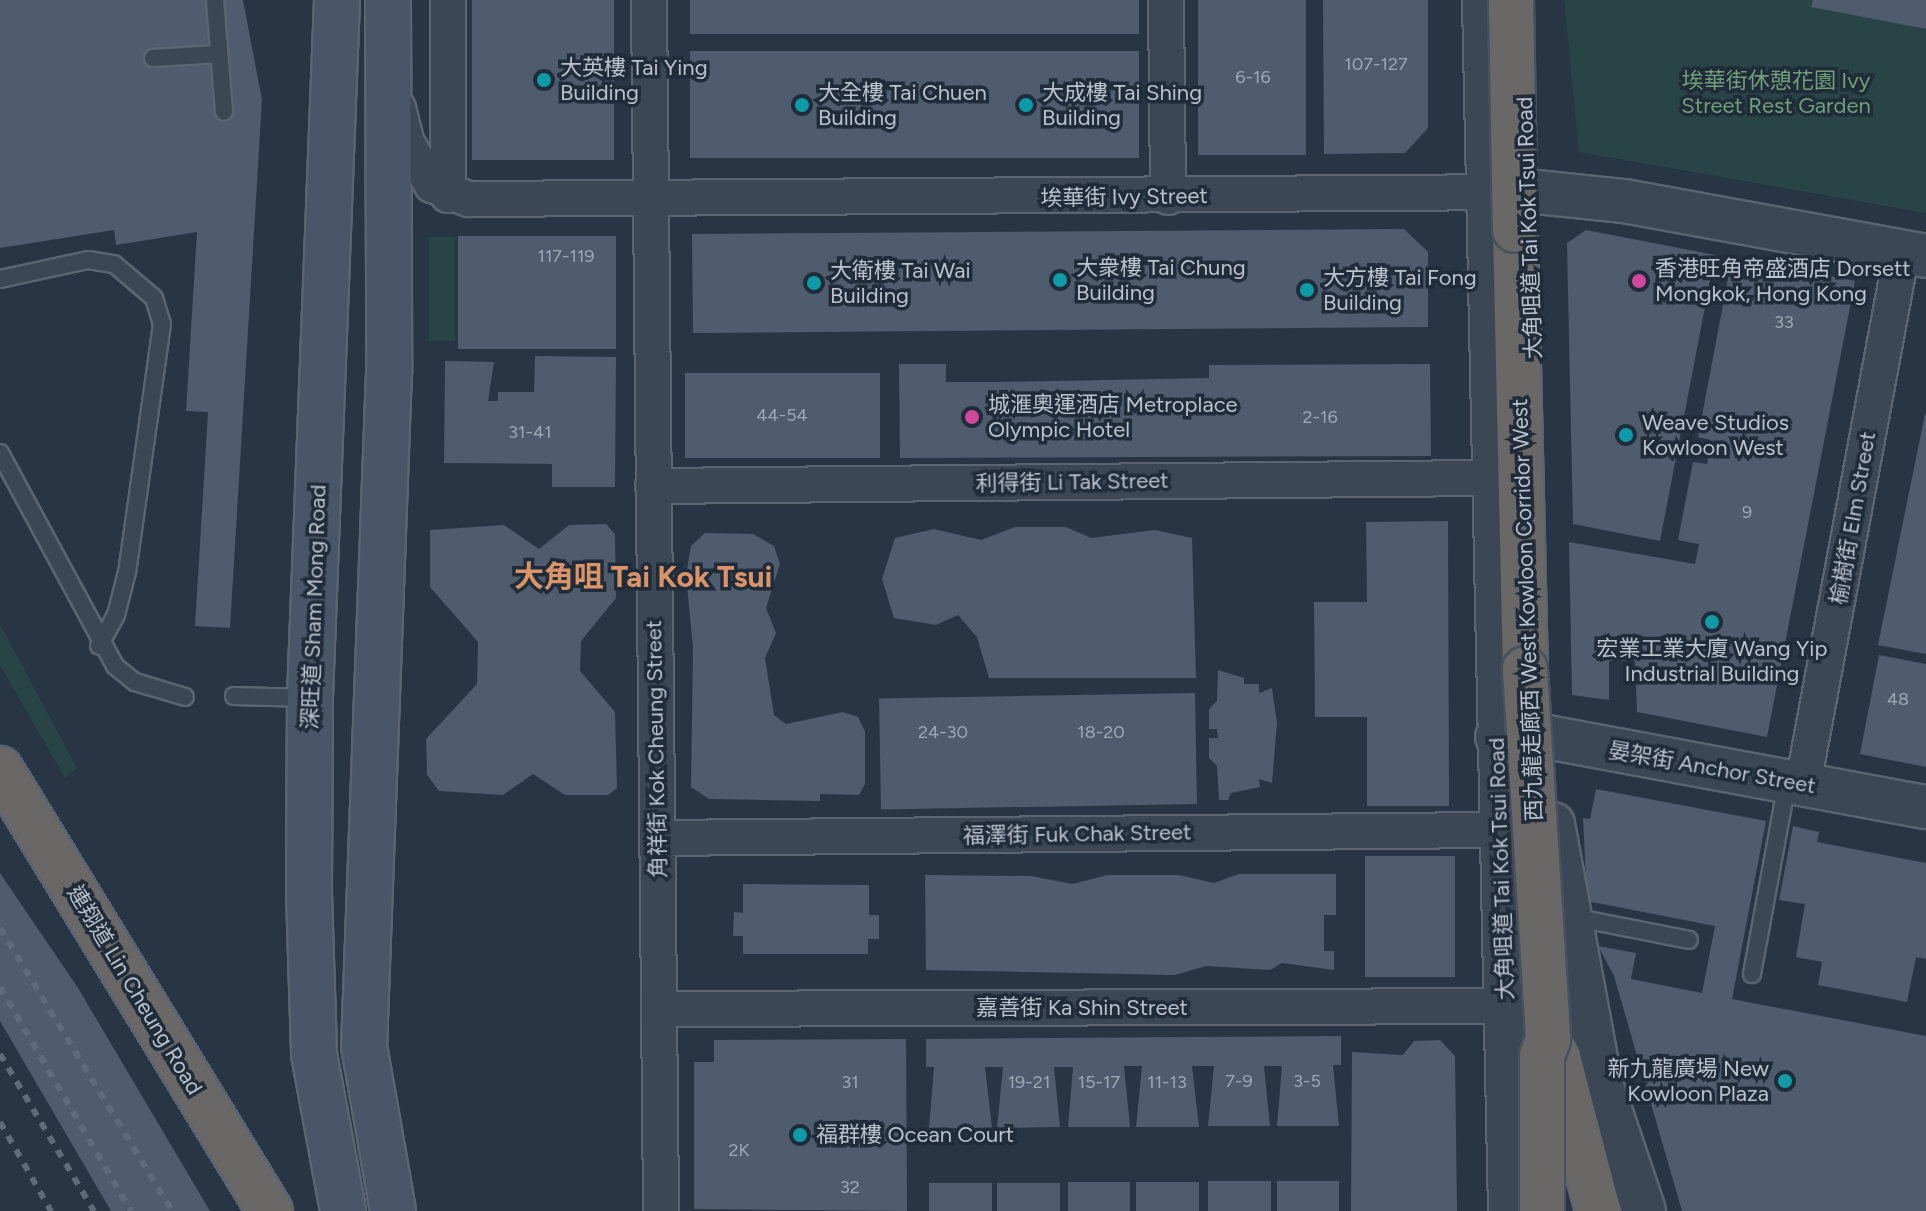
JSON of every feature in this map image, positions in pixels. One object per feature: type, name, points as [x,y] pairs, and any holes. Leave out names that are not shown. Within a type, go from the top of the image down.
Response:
[{"type":"highway","name":"西九龍走廊西 West Kowloon Corridor West","points":[[1511,0],[1525,669],[1548,1039],[1558,1057],[1598,1211]]},
{"type":"highway","name":"連翔道 Lin Cheung Road","points":[[0,769],[270,1211]]},
{"type":"highway","points":[[1542,1211],[1542,1056],[1548,1039]]},
{"type":"main road","name":"深旺道 Sham Mong Road","points":[[337,0],[310,698],[310,1001],[324,1130],[343,1211]]},
{"type":"main road","points":[[388,0],[389,372],[364,1046],[393,1211]]},
{"type":"main road","points":[[310,698],[326,699],[348,685],[378,618]]},
{"type":"street","points":[[448,0],[448,195]]},
{"type":"street","name":"角祥街 Kok Cheung Street","points":[[649,0],[661,1211]]},
{"type":"street","points":[[1166,0],[1168,197]]},
{"type":"street","name":"大角咀道 Tai Kok Tsui Road","points":[[1484,0],[1507,192],[1547,737],[1566,916],[1600,1080],[1644,1211]]},
{"type":"street","name":"大角咀道 Tai Kok Tsui Road","points":[[1510,1211],[1497,830],[1490,478],[1507,192],[1524,0]]},
{"type":"street","points":[[389,83],[407,143],[432,185],[448,195]]},
{"type":"street","name":"埃華街 Ivy Street","points":[[448,195],[652,202],[1507,192],[1624,201],[1914,253]]},
{"type":"street","name":"榆樹街 Elm Street","points":[[1796,783],[1914,253]]},
{"type":"street","name":"利得街 Li Tak Street","points":[[653,486],[1490,478]]},
{"type":"street","name":"晏架街 Anchor Street","points":[[1497,737],[1547,737],[1926,807]]},
{"type":"street","name":"福澤街 Fuk Chak Street","points":[[657,838],[1497,830]]},
{"type":"street","name":"嘉善街 Ka Shin Street","points":[[659,1009],[1505,1006]]},
{"type":"lane","points":[[215,0],[224,112]]},
{"type":"lane","points":[[153,58],[219,54]]},
{"type":"lane","points":[[0,279],[88,260],[114,264],[154,298],[162,324],[127,572],[116,615],[99,646]]},
{"type":"lane","points":[[0,453],[99,646],[135,682],[185,697]]},
{"type":"lane","points":[[234,696],[310,698]]},
{"type":"lane","points":[[1752,974],[1796,783]]},
{"type":"lane","points":[[1566,916],[1689,940]]},
{"type":"green space","name":"埃華街休憩花園 Ivy Street Rest Garden","points":[[1564,0],[1813,0],[1812,7],[1926,29],[1926,213],[1579,152]]},
{"type":"green space","points":[[429,237],[455,237],[455,341],[429,341]]},
{"type":"green space","points":[[0,624],[77,768],[65,778],[0,665]]},
{"type":"building","points":[[0,0],[243,0],[262,100],[230,628],[195,626],[208,412],[186,411],[197,232],[116,245],[114,230],[0,248]]},
{"type":"building","name":"大英樓 Tai Ying Building","points":[[472,0],[614,0],[614,160],[472,160]]},
{"type":"building","points":[[690,0],[1139,0],[1139,34],[690,34]]},
{"type":"building","points":[[1198,0],[1306,0],[1306,155],[1198,155]]},
{"type":"building","points":[[1323,0],[1428,0],[1428,128],[1405,153],[1324,154]]},
{"type":"building","points":[[1813,0],[1926,0],[1926,29],[1811,7]]},
{"type":"building","points":[[690,51],[1139,51],[1139,158],[690,158]]},
{"type":"building","points":[[1404,229],[1428,252],[1428,327],[693,333],[692,234]]},
{"type":"building","name":"Weave Studios Kowloon West","points":[[1586,230],[1715,255],[1660,541],[1573,524],[1567,243]]},
{"type":"building","points":[[458,236],[616,236],[616,349],[458,349]]},
{"type":"building","points":[[1732,257],[1855,281],[1767,737],[1637,712],[1635,661],[1609,661],[1609,700],[1572,695],[1569,542],[1695,564],[1699,544],[1678,540],[1693,462],[1707,464],[1711,440],[1698,437]]},
{"type":"building","points":[[535,356],[616,357],[615,487],[552,487],[552,464],[444,463],[445,361],[494,362],[488,401],[498,401],[498,392],[534,392]]},
{"type":"building","points":[[899,364],[946,364],[946,382],[997,382],[1209,378],[1209,365],[1430,364],[1431,456],[900,458]]},
{"type":"building","points":[[685,373],[880,373],[880,458],[685,458]]},
{"type":"building","points":[[1926,414],[1926,654],[1878,645]]},
{"type":"building","points":[[1448,521],[1449,806],[1367,806],[1367,717],[1315,717],[1314,602],[1367,602],[1366,522]]},
{"type":"building","points":[[606,524],[615,534],[616,598],[581,641],[580,671],[615,712],[617,788],[608,795],[565,795],[533,774],[503,795],[439,791],[427,775],[426,739],[477,684],[478,642],[430,587],[430,530],[504,525],[539,549],[569,525]]},
{"type":"building","points":[[1015,527],[1066,527],[1091,538],[1155,530],[1192,538],[1196,678],[989,678],[977,637],[958,615],[936,625],[894,618],[882,579],[895,538],[934,529],[981,540]]},
{"type":"building","points":[[705,533],[753,534],[774,546],[780,564],[766,608],[776,633],[765,658],[774,715],[786,724],[843,712],[858,717],[865,731],[865,784],[859,795],[820,794],[820,801],[709,799],[691,787],[693,648],[686,575],[691,546]]},
{"type":"building","points":[[1879,655],[1926,664],[1926,767],[1860,754]]},
{"type":"building","points":[[1218,670],[1244,678],[1244,684],[1259,684],[1259,693],[1272,688],[1277,723],[1272,783],[1259,779],[1260,787],[1231,793],[1228,800],[1219,800],[1217,766],[1209,758],[1209,738],[1218,738],[1217,729],[1209,729],[1209,709],[1217,701]]},
{"type":"building","points":[[1195,693],[1197,804],[881,809],[879,699]]},
{"type":"building","name":"新九龍廣場 New Kowloon Plaza","points":[[1596,789],[1766,821],[1732,999],[1926,1036],[1926,1211],[1682,1211],[1614,976],[1598,946],[1636,953],[1631,979],[1702,993],[1715,926],[1587,901],[1583,818],[1590,819]]},
{"type":"building","points":[[1793,826],[1819,832],[1817,842],[1926,863],[1926,959],[1916,957],[1907,1002],[1818,985],[1822,962],[1796,957],[1805,904],[1779,900]]},
{"type":"building","points":[[1365,856],[1455,856],[1455,977],[1365,977]]},
{"type":"building","points":[[0,873],[78,988],[210,1211],[111,1211],[0,1021]]},
{"type":"building","points":[[1239,874],[1336,874],[1336,915],[1324,915],[1324,951],[1334,951],[1334,970],[1282,963],[1270,970],[1206,966],[1175,975],[926,970],[925,875],[1031,876],[1072,884],[1108,875],[1179,875],[1214,883]]},
{"type":"building","points":[[743,884],[869,885],[869,915],[879,915],[879,939],[868,939],[868,954],[743,954],[743,936],[733,936],[734,912],[743,913]]},
{"type":"building","points":[[1341,1036],[1341,1065],[1333,1065],[1339,1126],[1277,1126],[1282,1066],[1264,1066],[1270,1126],[1208,1126],[1214,1066],[1192,1066],[1199,1127],[1136,1127],[1142,1066],[1124,1066],[1130,1127],[1068,1127],[1073,1067],[1054,1067],[1060,1127],[997,1128],[1003,1067],[985,1067],[992,1128],[929,1128],[934,1067],[926,1067],[926,1039]]},
{"type":"building","name":"福群樓 Ocean Court","points":[[906,1039],[907,1211],[694,1209],[694,1062],[714,1062],[714,1040]]},
{"type":"building","points":[[1440,1040],[1455,1056],[1457,1211],[1351,1211],[1352,1052],[1403,1055],[1414,1041]]},
{"type":"building","points":[[1208,1181],[1271,1181],[1271,1211],[1208,1211]]},
{"type":"building","points":[[1277,1181],[1339,1181],[1339,1211],[1277,1211]]},
{"type":"building","points":[[1068,1182],[1130,1182],[1130,1211],[1068,1211]]},
{"type":"building","points":[[1136,1182],[1199,1182],[1199,1211],[1136,1211]]},
{"type":"building","points":[[929,1183],[992,1183],[992,1211],[929,1211]]},
{"type":"building","points":[[997,1183],[1060,1183],[1060,1211],[997,1211]]},
{"type":"railway","points":[[0,928],[172,1211]]},
{"type":"railway","points":[[0,987],[131,1211]]},
{"type":"railway","points":[[0,1054],[94,1211]]},
{"type":"railway","points":[[0,1122],[51,1211]]},
{"type":"place","name":"大英樓 Tai Ying Building","points":[[544,80]]},
{"type":"place","name":"大全樓 Tai Chuen Building","points":[[802,105]]},
{"type":"place","name":"大成樓 Tai Shing Building","points":[[1026,105]]},
{"type":"place","name":"大衆樓 Tai Chung Building","points":[[1060,280]]},
{"type":"place","name":"香港旺角帝盛酒店 Dorsett Mongkok, Hong Kong","points":[[1639,281]]},
{"type":"place","name":"大衛樓 Tai Wai Building","points":[[814,283]]},
{"type":"place","name":"大方樓 Tai Fong Building","points":[[1307,290]]},
{"type":"place","name":"城滙奧運酒店 Metroplace Olympic Hotel","points":[[972,417]]},
{"type":"place","name":"Weave Studios Kowloon West","points":[[1626,435]]},
{"type":"place","name":"宏業工業大廈 Wang Yip Industrial Building","points":[[1712,622]]},
{"type":"place","name":"新九龍廣場 New Kowloon Plaza","points":[[1785,1081]]},
{"type":"place","name":"福群樓 Ocean Court","points":[[800,1135]]},
{"type":"district","name":"大角咀 Tai Kok Tsui","points":[[643,577]]}]
